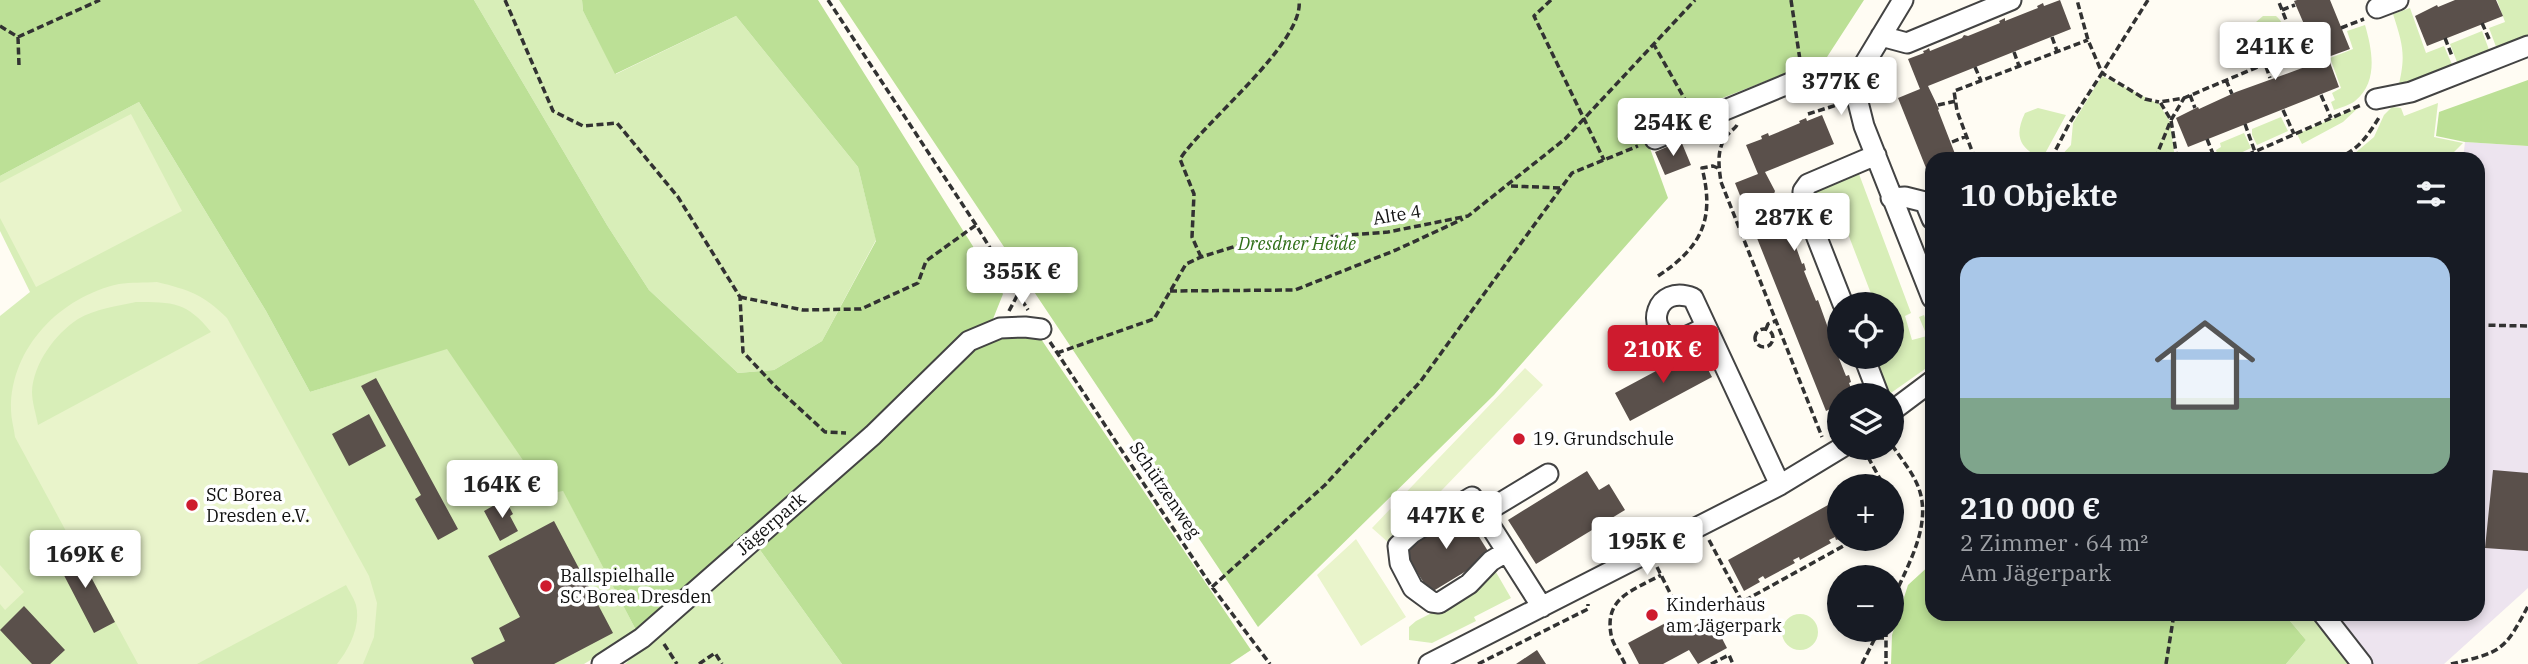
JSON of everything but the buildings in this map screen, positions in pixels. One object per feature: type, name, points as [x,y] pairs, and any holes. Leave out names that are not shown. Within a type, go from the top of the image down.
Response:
[{"type":"street","points":[[1903,0],[1859,73],[1857,97],[1864,126],[1925,281]]},
{"type":"street","points":[[1881,36],[1907,43],[2011,0]]},
{"type":"street","points":[[2377,8],[2398,0]]},
{"type":"street","points":[[2384,97],[2411,92],[2528,46]]},
{"type":"street","points":[[1655,139],[1802,76],[1824,69],[1859,73]]},
{"type":"street","points":[[1838,292],[1803,202],[1802,191],[1808,184],[1876,155]]},
{"type":"street","points":[[1891,198],[1905,197],[1925,202]]},
{"type":"street","points":[[1705,327],[1780,485]]},
{"type":"street","name":"Jägerpark","points":[[602,664],[653,628],[873,435],[969,341],[1000,328],[1041,329]]},
{"type":"street","points":[[1904,402],[1925,385]]},
{"type":"street","points":[[1429,664],[1780,485],[1827,457]]},
{"type":"street","points":[[1482,514],[1548,474]]},
{"type":"street","points":[[1506,552],[1491,561],[1469,584],[1439,603],[1432,603],[1413,588],[1400,563],[1398,546],[1439,515],[1472,497],[1542,607]]},
{"type":"street","points":[[2328,621],[2362,664]]},
{"type":"path","points":[[18,37],[100,0]]},
{"type":"path","points":[[505,0],[553,111],[583,126],[617,123],[678,197],[740,297],[743,352],[825,432],[873,435]]},
{"type":"path","points":[[828,0],[976,225],[1018,294]]},
{"type":"path","points":[[1201,257],[1192,237],[1194,194],[1180,159],[1284,41],[1300,10],[1298,0]]},
{"type":"path","points":[[1551,0],[1534,16],[1604,160]]},
{"type":"path","name":"Alte 4","points":[[1058,353],[1154,319],[1186,264],[1201,257],[1246,243],[1388,232],[1468,216],[1565,139],[1695,0]]},
{"type":"path","points":[[1791,0],[1802,76]]},
{"type":"path","points":[[2077,0],[2088,40],[2102,73],[2145,99],[2160,102],[2184,98],[2298,50],[2310,42]]},
{"type":"path","points":[[2055,152],[2069,124],[2148,0]]},
{"type":"path","points":[[2278,0],[2298,50]]},
{"type":"path","points":[[2282,10],[2295,5]]},
{"type":"path","points":[[2341,28],[2355,22]]},
{"type":"path","points":[[2237,23],[2265,64],[2270,78]]},
{"type":"path","points":[[2483,23],[2485,30]]},
{"type":"path","points":[[0,26],[18,37]]},
{"type":"path","points":[[18,37],[19,66]]},
{"type":"path","points":[[2052,37],[2057,51]]},
{"type":"path","points":[[2445,38],[2448,45]]},
{"type":"path","points":[[1973,152],[1954,91],[2088,40]]},
{"type":"path","points":[[1653,43],[1687,103],[1710,105],[1722,110],[1738,127],[1727,135],[1721,145],[1721,182],[1776,321],[1827,434]]},
{"type":"path","points":[[2014,52],[2019,66]]},
{"type":"path","points":[[1975,67],[1981,81]]},
{"type":"path","points":[[2227,80],[2232,94]]},
{"type":"path","points":[[2190,95],[2195,108]]},
{"type":"path","points":[[2321,95],[2331,118]]},
{"type":"path","points":[[2245,124],[2255,152],[2384,97]]},
{"type":"path","points":[[2352,152],[2367,137],[2384,97]]},
{"type":"path","points":[[2158,152],[2171,120],[2184,98]]},
{"type":"path","points":[[1938,105],[1956,101]]},
{"type":"path","points":[[2160,102],[2171,120],[2176,152]]},
{"type":"path","points":[[1808,114],[1831,106]]},
{"type":"path","points":[[2283,110],[2294,134]]},
{"type":"path","points":[[1952,142],[1967,136]]},
{"type":"path","points":[[1212,586],[1325,485],[1420,382],[1572,173],[1655,139]]},
{"type":"path","points":[[2207,139],[2212,152]]},
{"type":"path","points":[[1658,276],[1689,251],[1701,230],[1708,211],[1708,192],[1702,168],[1713,166],[1720,169]]},
{"type":"path","points":[[1508,186],[1562,188]]},
{"type":"path","points":[[1170,291],[1295,290],[1396,250],[1468,216]]},
{"type":"path","points":[[740,297],[803,310],[860,309],[918,283],[926,261],[976,225]]},
{"type":"path","points":[[1766,329],[1773,337],[1771,344],[1765,347],[1758,344],[1755,337],[1759,331],[1766,329],[1768,324],[1776,321]]},
{"type":"path","points":[[2485,324],[2528,326]]},
{"type":"path","name":"Schützenweg","points":[[1041,329],[1212,586],[1270,664]]},
{"type":"path","points":[[1901,460],[1920,491],[1923,508],[1917,541],[1904,573]]},
{"type":"path","points":[[1701,526],[1742,603],[1835,551]]},
{"type":"path","points":[[1650,552],[1678,609]]},
{"type":"path","points":[[1625,664],[1612,640],[1613,607],[1619,599],[1661,575]]},
{"type":"path","points":[[1478,664],[1588,609],[1589,584]]},
{"type":"path","points":[[2451,664],[2490,655],[2511,639],[2528,606]]},
{"type":"path","points":[[2166,664],[2173,621]]},
{"type":"path","points":[[653,628],[677,664]]},
{"type":"path","points":[[1862,664],[1873,642]]},
{"type":"path","points":[[1884,642],[1886,664]]},
{"type":"path","points":[[699,664],[715,653],[722,664]]},
{"type":"path","points":[[1711,664],[1729,655],[1733,664]]},
{"type":"shaded area","points":[[2465,142],[2528,146],[2528,588],[2444,664],[2370,664],[2336,621],[2485,621],[2485,152],[2464,152]]},
{"type":"green space","points":[[0,0],[474,0],[607,225],[649,290],[738,373],[774,370],[822,341],[876,241],[858,167],[736,16],[615,74],[583,11],[582,0],[818,0],[1003,294],[993,319],[965,334],[874,424],[637,632],[563,491],[546,494],[447,349],[310,392],[266,311],[139,102],[0,176]]},
{"type":"green space","points":[[474,0],[582,0],[583,11],[616,74],[736,16],[858,167],[876,240],[822,341],[774,370],[738,373],[649,290],[607,225]]},
{"type":"green space","name":"Dresdner Heide","points":[[839,0],[1864,0],[1827,57],[1643,129],[1668,198],[1494,395],[1258,627]]},
{"type":"green space","points":[[2497,0],[2528,0],[2528,40],[2498,52],[2489,28],[2505,22]]},
{"type":"green space","points":[[2410,8],[2426,53],[2444,46],[2454,69],[2397,92],[2402,70],[2402,53],[2393,14]]},
{"type":"green space","points":[[2263,16],[2276,16],[2281,21],[2284,27],[2282,40],[2275,42],[2261,37],[2256,22]]},
{"type":"green space","points":[[2365,25],[2372,65],[2368,84],[2355,101],[2334,110],[2331,102],[2335,100],[2332,93],[2341,88],[2330,58],[2353,49],[2347,31]]},
{"type":"green space","points":[[2482,31],[2491,55],[2459,67],[2450,44]]},
{"type":"green space","points":[[2102,76],[2159,104],[2170,122],[2174,152],[2064,152],[2071,145],[2073,123]]},
{"type":"green space","points":[[2528,80],[2528,146],[2465,142],[2436,136],[2439,112]]},
{"type":"green space","points":[[139,102],[266,311],[310,392],[447,348],[563,490],[637,632],[584,664],[0,664],[0,316],[30,292],[0,231],[0,176]]},
{"type":"green space","points":[[2438,103],[2434,137],[2463,143],[2454,152],[2356,152],[2374,137],[2384,115],[2392,107],[2401,108],[2404,116]]},
{"type":"green space","points":[[2359,107],[2343,122],[2302,144],[2297,134]]},
{"type":"green space","points":[[2038,108],[2066,115],[2046,152],[2030,152],[2024,146],[2019,135],[2025,113]]},
{"type":"green space","points":[[131,114],[182,211],[36,287],[0,218],[0,183]]},
{"type":"green space","points":[[2281,117],[2288,131],[2257,145],[2252,129]]},
{"type":"green space","points":[[2244,133],[2251,148],[2243,152],[2217,152],[2221,147],[2220,143]]},
{"type":"green space","points":[[1867,165],[1872,169],[1859,174],[1903,292],[1870,292],[1840,213],[1816,222],[1810,195],[1816,184]]},
{"type":"green space","name":"SC Borea Dresden e.V.","points":[[157,282],[195,294],[227,318],[369,576],[377,603],[374,637],[363,664],[337,664],[350,644],[357,621],[356,605],[346,585],[197,664],[138,664],[15,437],[11,410],[13,387],[29,346],[42,329],[77,300],[97,291],[119,284]],"holes":[[[149,302],[186,309],[211,332],[38,425],[32,396],[33,381],[41,361],[61,333],[78,319],[106,308]]]},
{"type":"green space","points":[[1904,294],[1911,313],[1905,316],[1912,340],[1925,337],[1925,369],[1904,384],[1882,383],[1875,369],[1904,369]]},
{"type":"green space","points":[[1924,315],[1925,331],[1919,317]]},
{"type":"green space","points":[[1006,335],[1039,336],[1251,650],[1230,664],[842,664],[755,543],[885,437],[975,346]]},
{"type":"green space","points":[[1525,368],[1543,385],[1390,544],[1372,528]]},
{"type":"green space","points":[[1356,539],[1406,617],[1361,646],[1317,575]]},
{"type":"green space","points":[[755,543],[842,664],[625,664]]},
{"type":"green space","points":[[0,565],[24,592],[5,610],[0,604]]},
{"type":"green space","points":[[1493,567],[1511,598],[1474,617],[1476,621],[1432,643],[1409,640],[1409,627],[1463,597]]},
{"type":"green space","points":[[1925,569],[1925,621],[2290,621],[2306,640],[2286,664],[1891,664],[1892,642],[1904,642],[1904,598],[1908,585]]},
{"type":"green space","points":[[1800,614],[1812,620],[1818,632],[1812,644],[1800,650],[1788,644],[1782,632],[1788,620]]},
{"type":"green space","points":[[2290,621],[2321,621],[2354,664],[2286,664],[2306,640]]},
{"type":"place","name":"19. Grundschule","points":[[1519,439]]},
{"type":"place","name":"SC Borea Dresden e.V.","points":[[192,505]]},
{"type":"place","name":"Ballspielhalle SC Borea Dresden","points":[[546,586]]},
{"type":"place","name":"Kinderhaus am Jägerpark","points":[[1652,615]]}]
